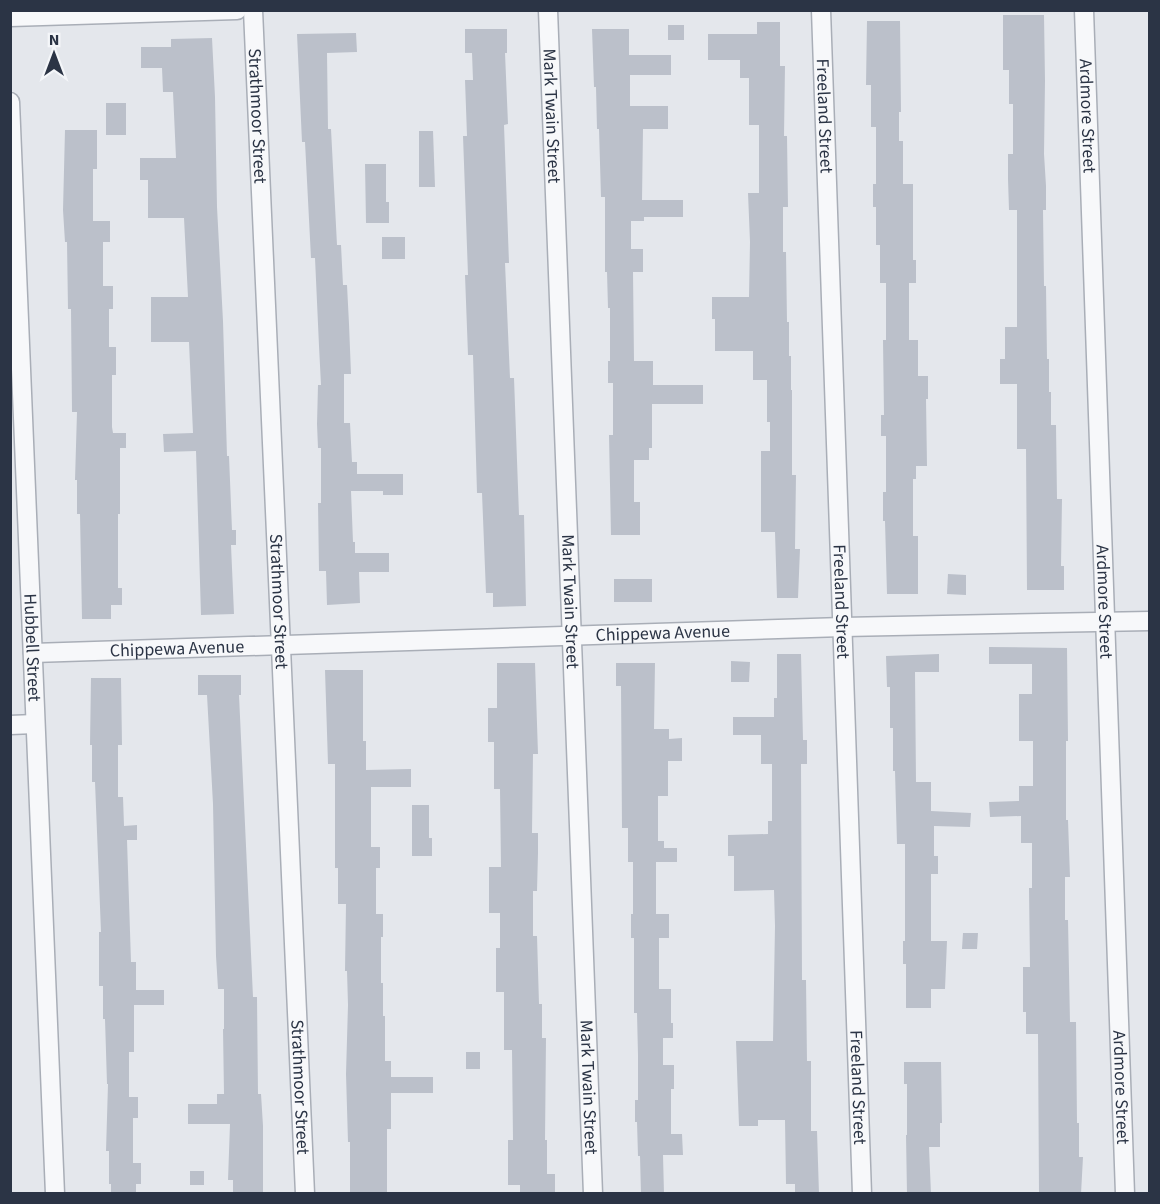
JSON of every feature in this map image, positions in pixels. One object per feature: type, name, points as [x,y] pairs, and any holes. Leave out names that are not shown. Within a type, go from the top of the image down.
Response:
[{"type":"street","points":[[10,17],[237,10]]},
{"type":"street","name":"Strathmoor Street","points":[[253,10],[305,1194]]},
{"type":"street","name":"Mark Twain Street","points":[[548,10],[593,1194]]},
{"type":"street","name":"Freeland Street","points":[[821,10],[862,1194]]},
{"type":"street","name":"Ardmore Street","points":[[1084,10],[1125,1194]]},
{"type":"street","name":"Hubbell Street","points":[[10,102],[16,356],[33,653],[55,1194]]},
{"type":"street","name":"Chippewa Avenue","points":[[33,653],[843,627],[1149,621]]},
{"type":"street","points":[[10,725],[35,724]]},
{"type":"building","points":[[1003,15],[1044,15],[1046,210],[1043,210],[1044,286],[1046,286],[1051,425],[1056,425],[1057,499],[1062,499],[1061,566],[1064,566],[1064,590],[1027,590],[1026,449],[1017,449],[1017,384],[1000,384],[1000,359],[1005,359],[1005,327],[1017,327],[1017,210],[1009,210],[1008,179],[1008,154],[1013,154],[1013,104],[1009,104],[1009,70],[1003,70]]},
{"type":"building","points":[[867,21],[900,21],[899,141],[903,141],[903,184],[913,184],[913,260],[916,260],[916,283],[909,283],[909,340],[918,340],[918,376],[928,376],[927,466],[916,466],[916,479],[913,479],[913,536],[918,536],[918,594],[887,594],[885,521],[883,521],[883,492],[886,492],[886,436],[881,436],[881,415],[884,415],[883,340],[886,340],[886,283],[880,283],[880,245],[876,245],[876,207],[873,207],[873,184],[876,184],[876,127],[871,127],[871,85],[866,85]]},
{"type":"building","points":[[757,22],[780,22],[780,66],[785,66],[784,136],[787,136],[788,207],[783,207],[783,252],[786,252],[787,322],[789,322],[789,356],[791,356],[792,475],[796,475],[795,549],[800,549],[798,598],[777,598],[775,532],[761,532],[761,451],[770,451],[767,380],[753,380],[753,351],[715,351],[715,319],[712,319],[712,297],[749,297],[748,193],[759,193],[759,125],[749,125],[749,78],[740,78],[740,60],[708,60],[708,34],[757,34]]},
{"type":"building","points":[[668,25],[684,25],[684,40],[668,40]]},
{"type":"building","points":[[465,29],[507,29],[507,53],[505,53],[508,124],[504,125],[509,263],[505,263],[510,378],[514,378],[519,515],[524,515],[526,606],[493,607],[493,593],[486,593],[482,493],[477,493],[473,355],[468,355],[465,275],[468,275],[463,136],[467,136],[465,80],[473,80],[472,53],[465,53]]},
{"type":"building","points":[[592,29],[629,29],[629,55],[671,55],[671,75],[630,75],[630,106],[668,106],[668,129],[643,129],[642,200],[683,200],[683,217],[644,217],[644,221],[631,221],[631,249],[643,249],[643,272],[633,272],[634,361],[653,361],[653,385],[703,385],[703,404],[652,404],[652,448],[649,448],[649,460],[634,460],[634,502],[640,502],[640,535],[611,535],[609,435],[613,435],[613,383],[608,383],[610,308],[608,308],[607,272],[605,272],[605,197],[601,197]]},
{"type":"building","points":[[356,33],[357,52],[327,53],[328,129],[331,129],[337,245],[341,245],[343,285],[347,285],[349,324],[351,374],[344,374],[344,423],[350,423],[352,462],[357,462],[357,474],[403,474],[403,495],[383,495],[383,491],[351,491],[355,553],[389,553],[389,572],[359,572],[360,603],[327,605],[326,571],[319,571],[318,503],[321,503],[321,448],[318,448],[317,424],[318,385],[321,385],[315,258],[311,258],[297,34]]},
{"type":"building","points":[[212,38],[227,456],[229,456],[232,530],[236,530],[236,545],[231,545],[234,614],[201,615],[196,451],[164,452],[163,434],[193,433],[189,342],[151,342],[151,297],[188,297],[184,218],[148,218],[148,180],[140,180],[140,158],[176,158],[173,92],[163,92],[162,68],[141,68],[141,47],[171,47],[171,39]]},
{"type":"building","points":[[106,103],[126,103],[126,135],[106,135]]},
{"type":"building","points":[[65,130],[97,130],[97,169],[93,169],[93,221],[110,221],[110,242],[103,242],[103,286],[113,286],[113,309],[109,309],[109,347],[116,347],[116,375],[112,375],[112,427],[113,433],[126,433],[126,448],[120,448],[120,514],[118,514],[118,588],[122,588],[122,605],[111,605],[111,619],[82,619],[80,514],[77,514],[77,480],[75,480],[77,412],[72,412],[71,309],[68,309],[67,242],[65,242],[63,210]]},
{"type":"building","points":[[419,131],[433,131],[435,187],[419,187]]},
{"type":"building","points":[[365,164],[386,164],[386,202],[389,202],[389,223],[366,223]]},
{"type":"building","points":[[382,237],[405,237],[405,259],[382,259]]},
{"type":"building","points":[[948,574],[966,575],[966,595],[947,594]]},
{"type":"building","points":[[614,579],[652,579],[652,602],[614,602]]},
{"type":"building","points":[[989,647],[1067,648],[1066,820],[1068,820],[1070,877],[1065,877],[1065,920],[1068,920],[1070,1022],[1076,1022],[1077,1123],[1079,1123],[1079,1157],[1083,1157],[1081,1194],[1039,1194],[1038,1034],[1026,1034],[1026,1012],[1023,1012],[1023,967],[1030,967],[1029,888],[1032,888],[1032,843],[1021,843],[1021,816],[990,817],[989,802],[1019,801],[1019,786],[1033,786],[1033,741],[1019,741],[1019,694],[1032,694],[1032,664],[989,664]]},
{"type":"building","points":[[777,654],[801,654],[803,740],[807,740],[807,764],[801,764],[802,980],[806,980],[807,1061],[811,1061],[811,1131],[817,1131],[819,1194],[795,1194],[795,1184],[786,1184],[785,1120],[758,1120],[758,1126],[739,1126],[736,1041],[773,1041],[775,926],[774,890],[734,891],[734,856],[728,856],[728,835],[768,834],[768,821],[772,821],[772,764],[761,764],[761,735],[733,735],[733,717],[774,717],[774,698],[777,698]]},
{"type":"building","points":[[939,654],[939,672],[915,672],[916,782],[931,782],[931,811],[971,813],[970,827],[934,826],[934,856],[938,856],[938,874],[931,874],[931,941],[947,941],[945,989],[931,989],[931,1008],[906,1008],[906,964],[903,964],[905,844],[897,844],[893,728],[890,728],[890,687],[887,687],[886,656]]},
{"type":"building","points":[[731,661],[750,662],[749,682],[731,682]]},
{"type":"building","points":[[497,663],[535,663],[538,754],[533,754],[532,833],[538,833],[538,853],[537,891],[533,891],[533,936],[537,936],[542,1038],[546,1038],[547,1174],[555,1174],[555,1194],[520,1194],[520,1185],[508,1185],[508,1140],[513,1140],[512,1050],[504,1050],[504,992],[496,992],[496,948],[500,948],[500,913],[489,913],[489,867],[501,867],[500,789],[494,789],[494,742],[488,742],[488,708],[497,708]]},
{"type":"building","points":[[616,663],[655,663],[654,729],[669,729],[669,739],[682,738],[682,761],[668,761],[668,796],[658,796],[658,841],[664,841],[664,848],[677,848],[677,862],[656,862],[656,914],[669,914],[669,938],[659,938],[659,989],[671,989],[671,1023],[673,1023],[673,1038],[663,1038],[663,1065],[674,1065],[674,1089],[671,1089],[671,1134],[682,1134],[683,1155],[663,1155],[664,1194],[641,1194],[640,1156],[638,1156],[637,1122],[635,1122],[635,1100],[638,1100],[638,1055],[637,1013],[634,1013],[634,938],[631,938],[633,862],[628,862],[628,828],[622,828],[621,686],[616,686]]},
{"type":"building","points":[[325,670],[363,670],[363,741],[366,741],[366,770],[411,769],[411,787],[371,787],[371,847],[380,847],[380,868],[376,868],[376,914],[383,914],[381,983],[383,983],[383,1016],[385,1016],[385,1061],[391,1061],[391,1077],[433,1077],[433,1093],[391,1093],[391,1129],[387,1129],[387,1194],[350,1194],[346,1074],[348,1005],[347,971],[345,971],[346,904],[338,904],[338,868],[335,868],[335,764],[328,764]]},
{"type":"building","points":[[198,675],[241,675],[241,695],[239,695],[253,997],[257,997],[258,1094],[261,1094],[263,1126],[263,1194],[233,1194],[233,1180],[228,1180],[230,1124],[188,1124],[188,1104],[217,1104],[217,1094],[224,1094],[224,989],[218,989],[216,956],[213,804],[207,695],[198,695]]},
{"type":"building","points":[[91,678],[121,678],[122,745],[118,745],[118,797],[123,797],[124,826],[137,825],[137,840],[127,840],[131,962],[136,962],[136,990],[164,990],[164,1005],[134,1005],[134,1052],[129,1052],[129,1097],[138,1097],[138,1118],[133,1118],[133,1163],[141,1163],[141,1184],[136,1184],[136,1194],[111,1194],[109,1151],[106,1151],[108,1084],[103,986],[99,986],[99,932],[101,932],[95,782],[92,782],[92,745],[90,745]]},
{"type":"building","points":[[412,805],[429,805],[429,838],[432,838],[432,856],[412,856]]},
{"type":"building","points":[[963,933],[978,933],[977,949],[962,949]]},
{"type":"building","points":[[466,1052],[480,1052],[480,1069],[466,1069]]},
{"type":"building","points":[[904,1062],[941,1062],[942,1123],[940,1123],[940,1147],[929,1147],[931,1194],[907,1194],[907,1084],[904,1084]]},
{"type":"building","points":[[190,1171],[204,1171],[204,1185],[190,1185]]}]
